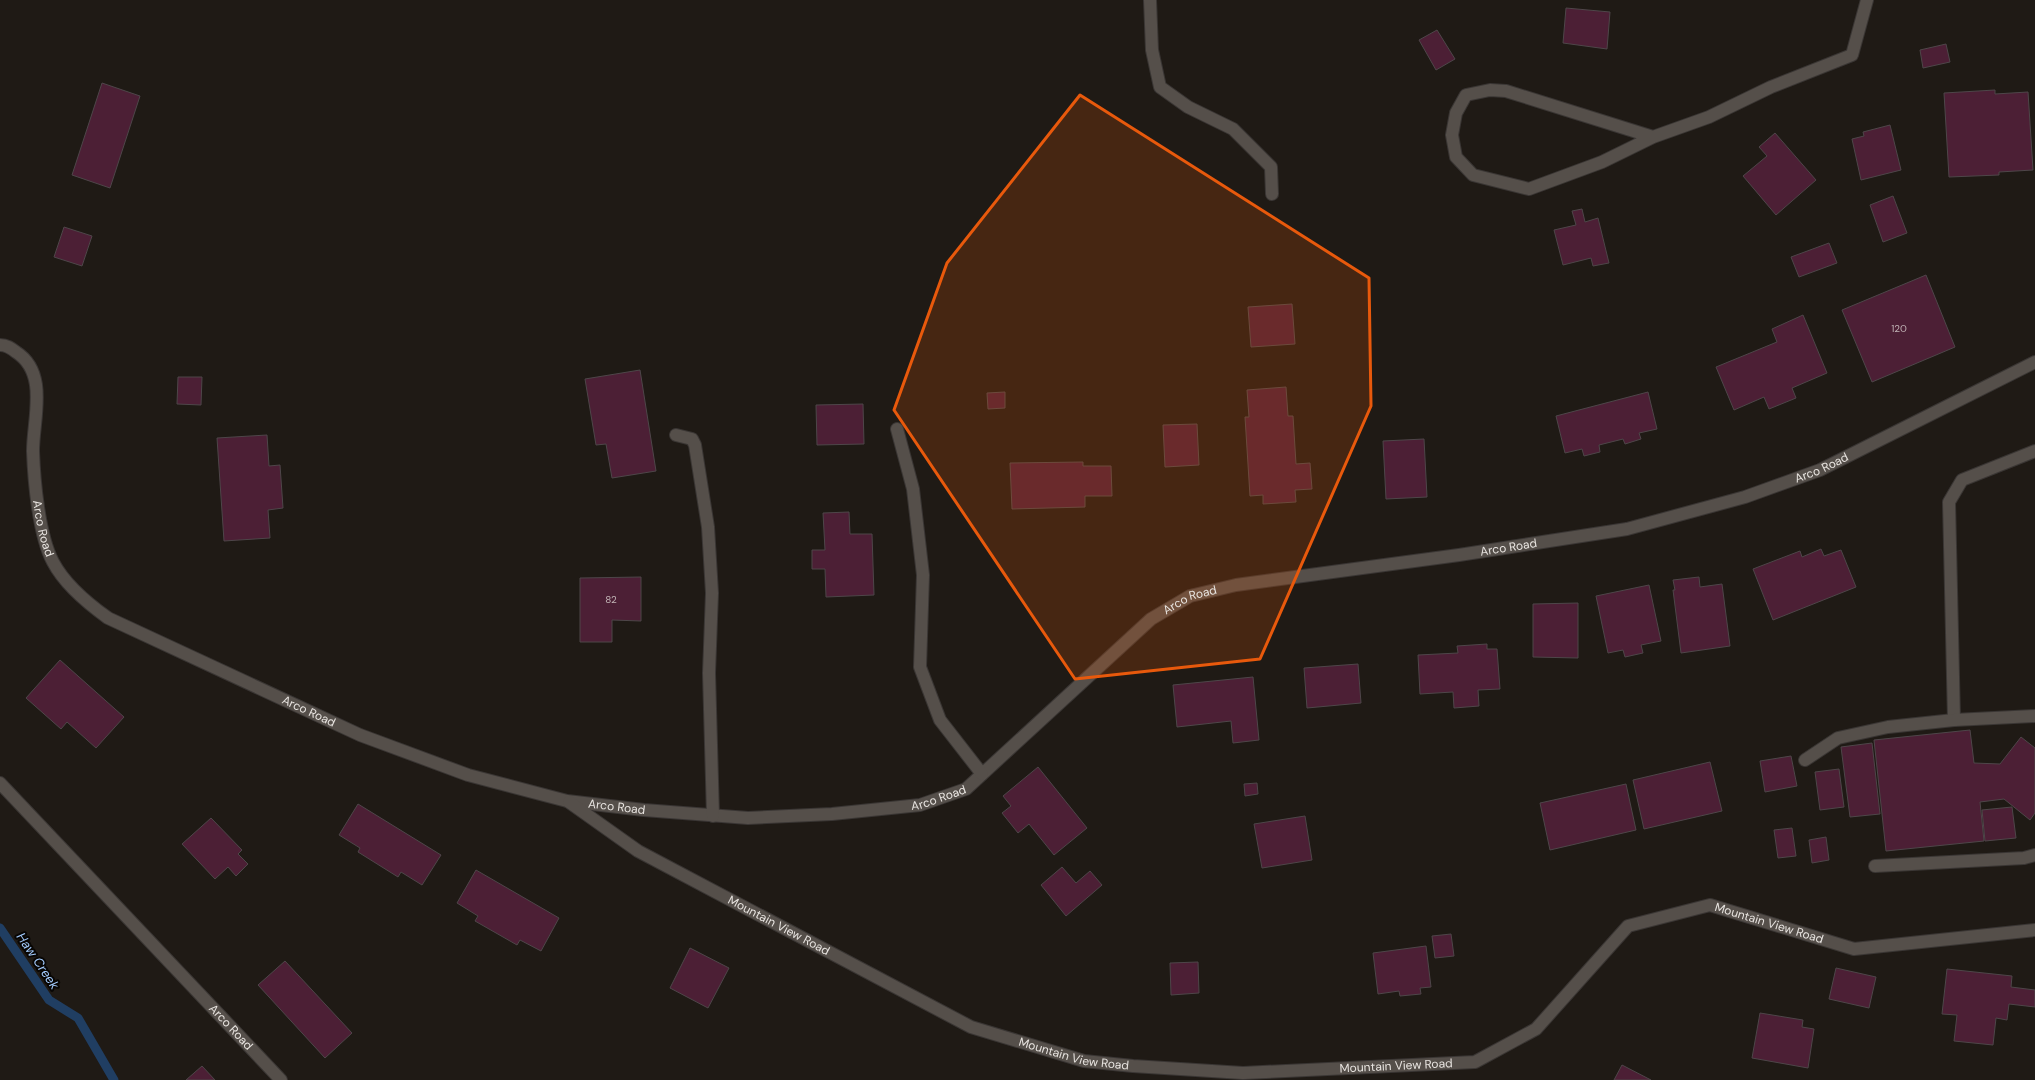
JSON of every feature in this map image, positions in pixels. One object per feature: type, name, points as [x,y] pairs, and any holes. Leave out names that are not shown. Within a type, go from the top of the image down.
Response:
[{"type":"street","points":[[1150,0],[1152,50],[1160,87],[1188,107],[1233,129],[1271,167],[1272,194]]},
{"type":"street","points":[[1653,136],[1621,128],[1506,91],[1490,90],[1466,95],[1456,113],[1452,135],[1456,157],[1473,175],[1529,189],[1602,162],[1653,136],[1709,117],[1771,87],[1852,55],[1868,0]]},
{"type":"street","name":"Arco Road","points":[[0,344],[7,345],[24,356],[33,373],[38,390],[33,450],[44,540],[53,562],[72,588],[90,605],[108,618],[360,735],[468,775],[567,801],[644,810],[748,818],[832,814],[920,805],[966,789],[1151,619],[1190,596],[1236,585],[1459,555],[1627,529],[1745,497],[1820,470],[2035,362]]},
{"type":"street","points":[[897,429],[913,489],[923,575],[920,667],[940,720],[982,774]]},
{"type":"street","points":[[676,435],[692,439],[695,445],[708,527],[712,592],[710,673],[713,816]]},
{"type":"street","points":[[1954,720],[1949,502],[1962,480],[2035,451]]},
{"type":"street","points":[[1805,760],[1838,738],[1888,727],[1954,720],[2035,716]]},
{"type":"street","name":"Arco Road","points":[[0,783],[281,1080]]},
{"type":"street","name":"Mountain View Road","points":[[567,801],[638,851],[972,1027],[1084,1061],[1133,1066],[1243,1073],[1475,1062],[1536,1028],[1628,926],[1710,905],[1854,949],[2035,930]]},
{"type":"street","points":[[1875,866],[2024,858],[2035,855]]},
{"type":"highlighted area","points":[[1080,95],[1369,278],[1371,406],[1260,659],[1075,679],[894,410],[947,263]]},
{"type":"building","points":[[1566,8],[1610,12],[1607,49],[1563,43]]},
{"type":"building","points":[[1437,30],[1455,59],[1436,70],[1419,40]]},
{"type":"building","points":[[1946,44],[1950,62],[1923,68],[1920,50]]},
{"type":"building","points":[[102,83],[140,96],[110,188],[72,175]]},
{"type":"building","points":[[1995,90],[1995,94],[2028,92],[2033,170],[1999,172],[1999,175],[1949,177],[1944,93]]},
{"type":"building","points":[[1890,125],[1901,170],[1861,180],[1852,139],[1864,136],[1863,132]]},
{"type":"building","points":[[1775,133],[1816,180],[1776,215],[1743,176],[1767,156],[1759,147]]},
{"type":"building","points":[[1893,196],[1907,233],[1883,242],[1870,205]]},
{"type":"building","points":[[1582,209],[1585,222],[1598,218],[1609,263],[1593,266],[1591,258],[1563,265],[1554,230],[1576,225],[1572,211]]},
{"type":"building","points":[[64,227],[92,236],[82,266],[54,257]]},
{"type":"building","points":[[1829,243],[1837,263],[1799,277],[1791,257]]},
{"type":"building","points":[[1926,275],[1955,347],[1872,382],[1842,310]]},
{"type":"building","points":[[1292,304],[1295,344],[1251,347],[1248,307]]},
{"type":"building","points":[[1803,315],[1827,373],[1792,388],[1796,398],[1769,409],[1764,397],[1734,410],[1716,367],[1777,342],[1772,329]]},
{"type":"building","points":[[640,370],[656,471],[612,478],[606,444],[596,445],[585,379]]},
{"type":"building","points":[[178,377],[202,377],[201,405],[177,404]]},
{"type":"building","points":[[1286,387],[1288,416],[1293,416],[1296,464],[1310,463],[1312,489],[1295,490],[1296,502],[1263,504],[1263,495],[1250,496],[1245,417],[1249,417],[1247,390]]},
{"type":"building","points":[[1005,392],[1005,408],[988,409],[987,393]]},
{"type":"building","points":[[1648,392],[1657,429],[1639,433],[1641,439],[1625,444],[1623,439],[1599,445],[1600,452],[1584,456],[1582,449],[1565,453],[1556,416]]},
{"type":"building","points":[[863,404],[864,444],[817,445],[816,405]]},
{"type":"building","points":[[1197,424],[1199,465],[1165,467],[1163,425]]},
{"type":"building","points":[[267,435],[269,466],[280,465],[283,508],[268,510],[270,538],[224,541],[217,438]]},
{"type":"building","points":[[1424,439],[1427,497],[1386,499],[1383,441]]},
{"type":"building","points":[[1083,462],[1083,466],[1111,466],[1112,496],[1085,496],[1085,507],[1012,509],[1010,463]]},
{"type":"building","points":[[849,512],[850,534],[872,534],[874,595],[826,597],[825,569],[812,569],[812,550],[825,550],[823,513]]},
{"type":"building","points":[[1821,549],[1824,556],[1841,550],[1856,587],[1773,620],[1753,569],[1800,551],[1802,557]]},
{"type":"building","points":[[641,577],[641,621],[612,620],[612,642],[580,642],[580,578]]},
{"type":"building","points":[[1699,577],[1700,587],[1722,584],[1730,646],[1681,653],[1673,580]]},
{"type":"building","points":[[1649,585],[1661,641],[1641,645],[1643,653],[1625,657],[1623,650],[1608,653],[1596,596]]},
{"type":"building","points":[[1578,603],[1578,658],[1533,657],[1533,604]]},
{"type":"building","points":[[1487,644],[1487,649],[1497,649],[1500,689],[1478,690],[1479,706],[1454,708],[1453,692],[1420,694],[1418,655],[1458,653],[1457,646]]},
{"type":"building","points":[[60,660],[124,717],[96,748],[67,722],[61,729],[26,698]]},
{"type":"building","points":[[1358,664],[1361,703],[1307,708],[1304,668]]},
{"type":"building","points":[[1253,677],[1259,740],[1233,743],[1231,721],[1177,727],[1173,685]]},
{"type":"building","points":[[1970,730],[1974,763],[2000,764],[2021,737],[2035,748],[2035,813],[2030,820],[2004,799],[1980,802],[1984,841],[1886,851],[1874,740]]},
{"type":"building","points":[[1872,743],[1880,814],[1850,817],[1841,747]]},
{"type":"building","points":[[1791,756],[1797,786],[1765,792],[1760,761]]},
{"type":"building","points":[[1710,762],[1722,811],[1644,829],[1633,780]]},
{"type":"building","points":[[1038,767],[1087,828],[1054,855],[1029,824],[1018,833],[1002,813],[1011,806],[1003,796]]},
{"type":"building","points":[[1839,769],[1844,807],[1820,810],[1815,772]]},
{"type":"building","points":[[1257,783],[1258,794],[1245,796],[1244,784]]},
{"type":"building","points":[[1626,784],[1636,830],[1550,850],[1540,803]]},
{"type":"building","points":[[358,804],[441,855],[422,885],[401,872],[398,877],[358,852],[360,848],[339,835]]},
{"type":"building","points":[[2012,807],[2016,838],[1985,841],[1982,810]]},
{"type":"building","points":[[1305,816],[1312,860],[1262,868],[1254,824]]},
{"type":"building","points":[[211,818],[242,850],[238,854],[248,864],[236,876],[228,867],[215,879],[182,844]]},
{"type":"building","points":[[1792,828],[1796,856],[1778,858],[1774,830]]},
{"type":"building","points":[[1826,837],[1829,860],[1812,863],[1809,840]]},
{"type":"building","points":[[1062,867],[1076,883],[1090,871],[1102,885],[1066,916],[1041,885]]},
{"type":"building","points":[[476,870],[559,918],[541,951],[520,940],[517,945],[475,921],[478,916],[457,903]]},
{"type":"building","points":[[1451,934],[1454,956],[1435,958],[1432,936]]},
{"type":"building","points":[[1426,946],[1431,987],[1420,988],[1421,994],[1400,996],[1399,991],[1378,994],[1373,953]]},
{"type":"building","points":[[690,948],[729,968],[708,1008],[670,988]]},
{"type":"building","points":[[285,961],[352,1033],[325,1058],[258,985]]},
{"type":"building","points":[[1198,962],[1199,993],[1171,995],[1170,963]]},
{"type":"building","points":[[1836,968],[1876,977],[1869,1008],[1829,999]]},
{"type":"building","points":[[1947,969],[2012,976],[2011,987],[2035,990],[2035,1007],[2009,1004],[2007,1020],[1996,1018],[1993,1045],[1954,1041],[1957,1015],[1942,1014]]},
{"type":"building","points":[[1760,1013],[1803,1020],[1802,1027],[1814,1029],[1808,1068],[1752,1058]]},
{"type":"building","points":[[1622,1065],[1651,1080],[1614,1080]]},
{"type":"building","points":[[202,1066],[215,1080],[186,1080]]},
{"type":"waterway","name":"Haw Creek","points":[[0,928],[49,1000],[78,1018],[114,1080]]}]
